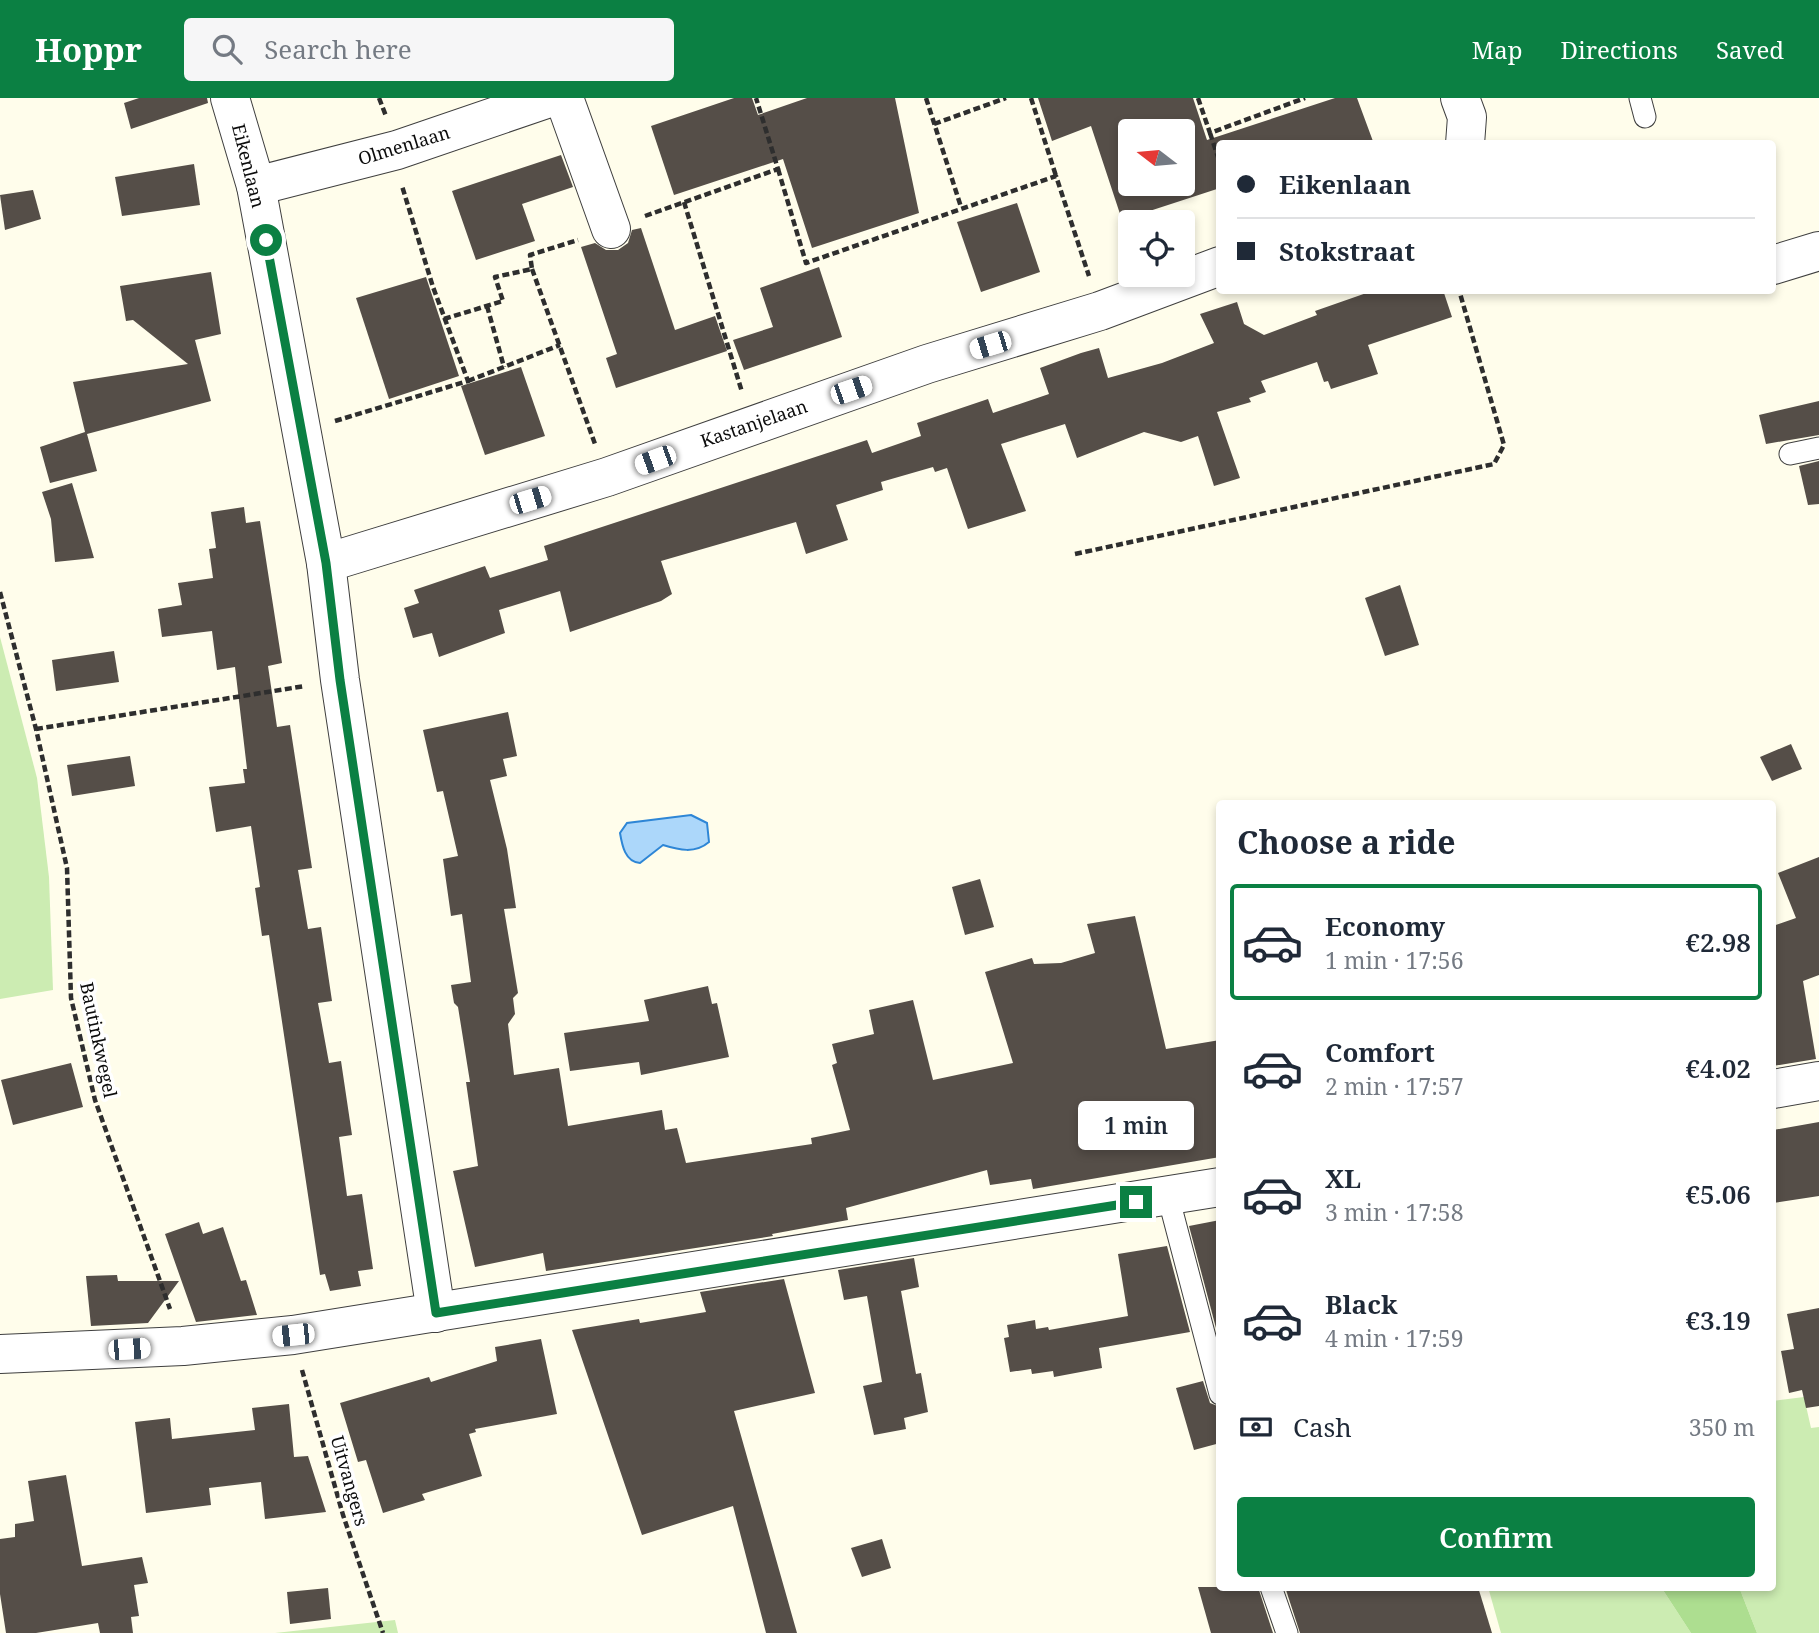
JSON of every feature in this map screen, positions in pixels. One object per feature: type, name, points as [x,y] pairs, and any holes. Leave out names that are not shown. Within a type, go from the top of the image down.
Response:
[{"type":"street","name":"Eikenlaan","points":[[230,98],[256,186],[326,563],[340,680],[436,1313]]},
{"type":"street","name":"Olmenlaan","points":[[256,186],[391,152],[549,98]]},
{"type":"street","points":[[564,98],[611,229]]},
{"type":"street","points":[[1460,98],[1467,117],[1465,140]]},
{"type":"street","points":[[1776,264],[1819,251]]},
{"type":"street","name":"Kastanjelaan","points":[[326,563],[607,477],[927,364],[1100,311],[1216,268]]},
{"type":"street","points":[[1776,1089],[1819,1082]]},
{"type":"street","points":[[0,1353],[183,1346],[293,1335],[1216,1188]]},
{"type":"lane","points":[[1790,454],[1819,448]]},
{"type":"lane","points":[[1168,1196],[1216,1379]]},
{"type":"lane","points":[[1272,1591],[1287,1633]]},
{"type":"path","points":[[926,98],[961,207]]},
{"type":"path","points":[[934,124],[1006,98]]},
{"type":"path","points":[[1031,98],[1100,311]]},
{"type":"path","points":[[1198,98],[1216,151]]},
{"type":"path","points":[[1210,133],[1307,99]]},
{"type":"path","points":[[391,152],[433,287],[468,381]]},
{"type":"path","points":[[778,169],[806,263],[886,238],[961,207],[1056,176]]},
{"type":"path","points":[[684,202],[731,351],[750,425]]},
{"type":"path","points":[[532,269],[607,477]]},
{"type":"path","points":[[1074,554],[1494,464],[1504,445],[1460,294]]},
{"type":"path","points":[[487,306],[505,367]]},
{"type":"path","points":[[300,432],[468,381],[560,345]]},
{"type":"path","name":"Bautinkwegel","points":[[0,592],[36,729],[67,868],[71,998],[95,1100],[183,1346]]},
{"type":"path","points":[[36,729],[340,680]]},
{"type":"path","name":"Uitvangers","points":[[293,1335],[343,1515],[383,1633]]},
{"type":"green space","points":[[0,637],[37,778],[49,877],[53,990],[0,999]]},
{"type":"green space","points":[[1804,1397],[1811,1428],[1819,1427],[1819,1633],[1757,1633],[1741,1591],[1776,1591],[1776,1401]]},
{"type":"green space","points":[[1489,1591],[1664,1591],[1691,1633],[1501,1633]]},
{"type":"green space","points":[[1664,1591],[1741,1591],[1757,1633],[1691,1633]]},
{"type":"green space","points":[[395,1620],[398,1633],[275,1633]]},
{"type":"water","points":[[691,815],[707,823],[709,842],[704,846],[687,850],[663,845],[640,863],[631,860],[623,848],[620,833],[627,823]]},
{"type":"building","points":[[139,98],[207,98],[208,103],[131,129],[124,103]]},
{"type":"building","points":[[734,98],[752,98],[758,115],[807,98],[895,98],[919,213],[812,248],[783,159],[674,195],[651,126]]},
{"type":"building","points":[[1038,98],[1193,98],[1207,140],[1335,98],[1357,98],[1373,140],[1216,140],[1216,189],[1153,210],[1119,210],[1091,126],[1052,141]]},
{"type":"building","points":[[561,155],[573,187],[522,204],[535,241],[476,260],[452,191]]},
{"type":"building","points":[[194,164],[200,205],[122,216],[115,177]]},
{"type":"building","points":[[33,190],[41,219],[5,230],[0,195]]},
{"type":"building","points":[[1017,203],[1040,272],[981,292],[957,222]]},
{"type":"building","points":[[641,228],[675,330],[715,316],[727,351],[616,388],[606,358],[617,354],[581,247],[595,243],[606,250],[618,250],[628,243],[632,230]]},
{"type":"building","points":[[819,267],[842,337],[744,370],[733,340],[773,327],[760,288]]},
{"type":"building","points":[[211,272],[221,334],[195,340],[211,401],[87,434],[97,471],[50,483],[40,447],[85,432],[73,382],[188,364],[133,320],[126,321],[120,286]]},
{"type":"building","points":[[426,277],[459,376],[389,399],[356,298]]},
{"type":"building","points":[[1364,294],[1444,294],[1452,317],[1368,345],[1378,374],[1331,389],[1328,381],[1324,382],[1317,362],[1261,381],[1266,392],[1249,398],[1251,402],[1217,412],[1240,478],[1214,486],[1198,436],[1181,442],[1144,432],[1077,458],[1065,424],[1001,444],[1026,511],[968,529],[947,468],[935,472],[933,467],[881,482],[883,490],[836,505],[848,540],[806,554],[796,522],[661,561],[672,594],[661,601],[570,632],[560,591],[499,610],[505,633],[439,657],[432,633],[413,638],[404,608],[419,603],[414,590],[485,566],[490,578],[548,560],[544,546],[867,440],[872,453],[921,436],[917,423],[988,399],[993,413],[1049,394],[1040,368],[1081,353],[1099,348],[1108,378],[1162,363],[1214,343],[1200,314],[1237,302],[1244,324],[1264,335],[1317,315],[1315,311]]},
{"type":"building","points":[[521,367],[545,436],[485,455],[461,386]]},
{"type":"building","points":[[1819,401],[1819,435],[1766,444],[1759,415]]},
{"type":"building","points":[[1819,461],[1819,504],[1808,505],[1799,466]]},
{"type":"building","points":[[72,483],[94,558],[55,562],[51,519],[42,492]]},
{"type":"building","points":[[244,507],[246,523],[260,521],[282,663],[268,666],[277,727],[290,725],[312,868],[298,870],[308,929],[321,927],[332,1001],[318,1003],[329,1063],[341,1061],[352,1135],[339,1137],[347,1196],[362,1194],[373,1269],[358,1271],[361,1286],[330,1291],[325,1274],[320,1275],[269,935],[262,936],[255,888],[260,887],[251,826],[216,832],[209,787],[245,783],[243,769],[247,769],[235,667],[217,670],[212,631],[162,637],[158,609],[182,605],[178,583],[213,578],[209,549],[216,548],[211,512]]},
{"type":"building","points":[[1400,585],[1419,645],[1385,656],[1365,598]]},
{"type":"building","points":[[114,651],[119,682],[56,691],[52,660]]},
{"type":"building","points":[[508,712],[517,756],[503,759],[507,776],[490,780],[507,849],[516,908],[504,909],[518,993],[513,998],[515,1014],[508,1024],[514,1075],[559,1068],[568,1126],[662,1110],[665,1130],[677,1128],[686,1163],[812,1144],[811,1138],[850,1130],[832,1065],[837,1063],[832,1044],[874,1034],[869,1010],[913,1000],[933,1080],[1013,1063],[985,972],[1032,958],[1034,964],[1061,963],[1095,953],[1087,924],[1135,916],[1166,1049],[1216,1041],[1216,1158],[1033,1189],[1031,1179],[990,1185],[987,1170],[846,1208],[848,1220],[772,1234],[773,1236],[546,1271],[543,1253],[475,1267],[453,1171],[478,1166],[466,1082],[470,1082],[458,1007],[454,1003],[451,985],[471,982],[462,914],[451,916],[443,859],[458,856],[443,791],[437,792],[423,730]]},
{"type":"building","points":[[1791,744],[1802,769],[1772,781],[1760,757]]},
{"type":"building","points":[[130,756],[135,786],[72,796],[67,765]]},
{"type":"building","points":[[1819,857],[1819,975],[1803,981],[1816,1059],[1776,1066],[1776,925],[1796,918],[1778,873]]},
{"type":"building","points":[[980,879],[994,927],[965,935],[952,887]]},
{"type":"building","points":[[708,986],[712,1004],[717,1003],[729,1057],[641,1075],[639,1062],[570,1071],[564,1033],[649,1021],[644,1000]]},
{"type":"building","points":[[71,1063],[83,1107],[13,1125],[1,1080]]},
{"type":"building","points":[[1819,1122],[1819,1196],[1776,1203],[1776,1129]]},
{"type":"building","points":[[1216,1221],[1216,1328],[1189,1226]]},
{"type":"building","points":[[199,1222],[203,1234],[223,1227],[241,1281],[246,1280],[257,1315],[196,1322],[165,1234]]},
{"type":"building","points":[[1167,1246],[1190,1332],[1099,1348],[1102,1368],[1054,1377],[1053,1371],[1032,1374],[1031,1369],[1010,1372],[1004,1338],[1009,1337],[1007,1325],[1035,1320],[1036,1329],[1048,1327],[1049,1330],[1128,1316],[1118,1254]]},
{"type":"building","points":[[914,1258],[919,1287],[901,1291],[916,1374],[921,1373],[928,1412],[904,1418],[906,1429],[874,1435],[863,1386],[882,1382],[867,1296],[844,1300],[838,1270]]},
{"type":"building","points":[[117,1275],[118,1281],[179,1281],[148,1323],[91,1326],[86,1276]]},
{"type":"building","points":[[784,1279],[815,1393],[734,1411],[797,1633],[766,1633],[733,1506],[642,1535],[572,1330],[639,1319],[640,1323],[706,1312],[700,1292]]},
{"type":"building","points":[[1819,1308],[1819,1406],[1806,1408],[1802,1390],[1789,1393],[1781,1351],[1794,1349],[1787,1314]]},
{"type":"building","points":[[541,1339],[557,1414],[475,1429],[476,1432],[469,1434],[482,1476],[422,1494],[425,1500],[383,1513],[366,1460],[358,1462],[340,1403],[429,1377],[431,1382],[497,1361],[495,1347]]},
{"type":"building","points":[[1203,1381],[1210,1403],[1216,1405],[1216,1444],[1194,1450],[1176,1388]]},
{"type":"building","points":[[289,1404],[294,1457],[308,1456],[326,1512],[265,1519],[261,1482],[209,1488],[211,1505],[146,1513],[135,1422],[170,1418],[172,1439],[255,1430],[252,1408]]},
{"type":"building","points":[[66,1475],[82,1566],[142,1557],[148,1583],[134,1585],[139,1616],[131,1617],[133,1633],[100,1633],[98,1623],[36,1633],[6,1633],[0,1594],[0,1539],[15,1537],[15,1524],[34,1521],[28,1481]]},
{"type":"building","points":[[882,1539],[891,1568],[862,1577],[851,1548]]},
{"type":"building","points":[[1198,1587],[1216,1587],[1216,1591],[1259,1591],[1273,1633],[1211,1633]]},
{"type":"building","points":[[328,1588],[331,1619],[290,1624],[287,1592]]},
{"type":"building","points":[[1286,1591],[1479,1591],[1492,1633],[1300,1633]]},
{"type":"route","points":[[266,240],[326,563],[340,680],[436,1313],[1136,1202]]}]
